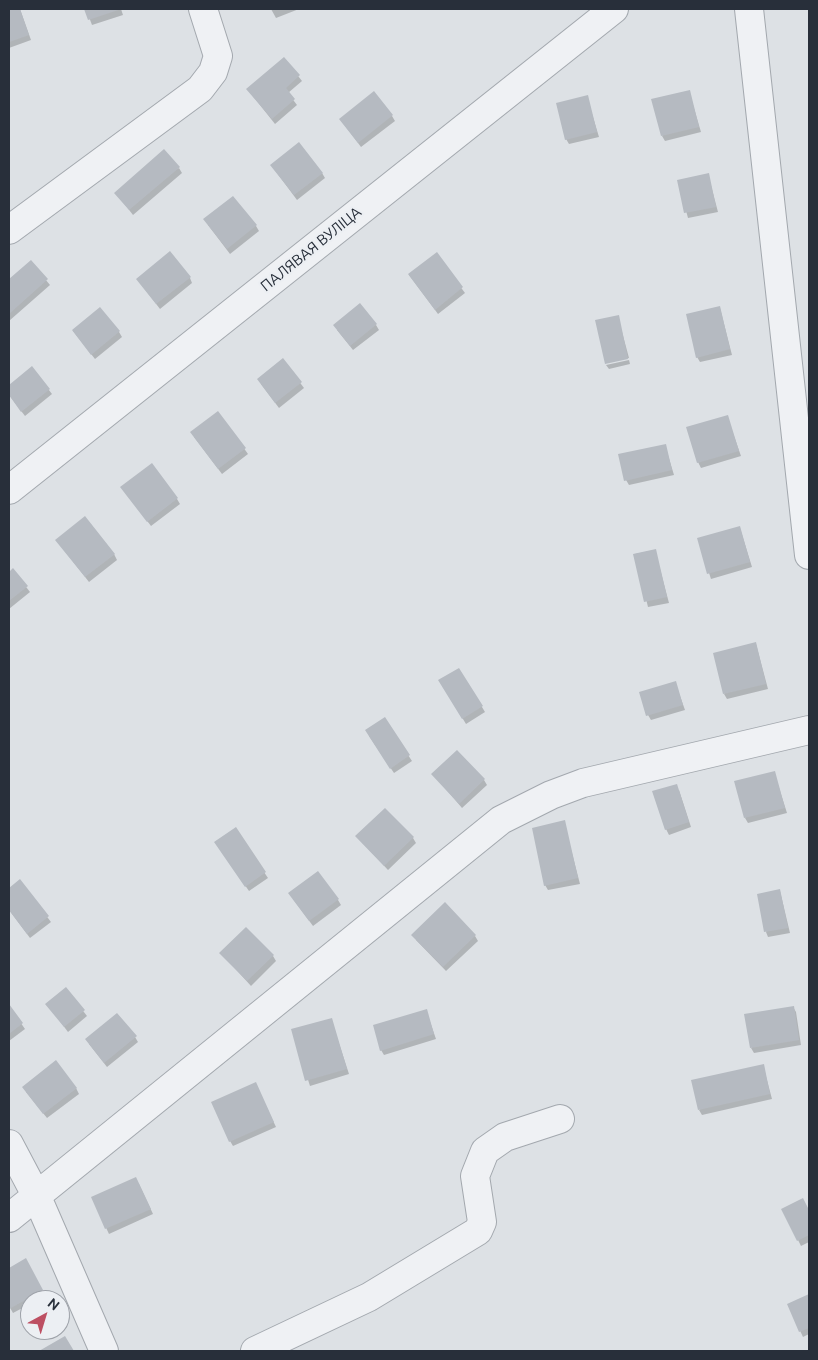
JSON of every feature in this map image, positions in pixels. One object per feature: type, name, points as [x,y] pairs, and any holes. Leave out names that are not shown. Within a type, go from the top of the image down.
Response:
[{"type":"street","points":[[9,230],[200,89],[213,72],[218,56],[203,9]]},
{"type":"street","name":"ПАЛЯВАЯ ВУЛІЦА","points":[[13,478],[614,9]]},
{"type":"street","points":[[749,9],[809,555]]},
{"type":"street","points":[[9,1218],[500,820],[551,795],[583,783],[809,730]]},
{"type":"street","points":[[256,1351],[369,1297],[478,1231],[482,1222],[476,1176],[486,1151],[505,1137],[560,1120]]},
{"type":"street","points":[[9,1144],[37,1197],[104,1351]]},
{"type":"building","points":[[9,9],[20,9],[29,35],[9,42]]},
{"type":"building","points":[[84,9],[121,9],[88,20]]},
{"type":"building","points":[[284,57],[300,75],[286,88],[295,99],[272,119],[246,89]]},
{"type":"building","points":[[690,90],[699,127],[661,136],[651,99]]},
{"type":"building","points":[[374,91],[393,115],[358,143],[339,119]]},
{"type":"building","points":[[588,95],[597,132],[565,140],[556,103]]},
{"type":"building","points":[[299,142],[323,173],[294,195],[270,165]]},
{"type":"building","points":[[164,149],[180,167],[129,210],[114,193]]},
{"type":"building","points":[[709,173],[716,207],[684,213],[677,180]]},
{"type":"building","points":[[233,196],[257,225],[227,249],[203,219]]},
{"type":"building","points":[[170,251],[191,277],[156,304],[136,279]]},
{"type":"building","points":[[437,252],[463,287],[435,310],[408,274]]},
{"type":"building","points":[[31,260],[48,279],[9,314],[9,279]]},
{"type":"building","points":[[360,303],[377,324],[350,346],[333,325]]},
{"type":"building","points":[[720,306],[730,349],[696,358],[686,314]]},
{"type":"building","points":[[100,307],[120,331],[91,355],[72,330]]},
{"type":"building","points":[[619,315],[628,359],[605,364],[595,320]]},
{"type":"building","points":[[283,358],[302,382],[275,403],[257,379]]},
{"type":"building","points":[[32,366],[50,389],[21,412],[9,395],[9,385]]},
{"type":"building","points":[[218,411],[246,448],[218,469],[190,432]]},
{"type":"building","points":[[728,415],[739,451],[697,463],[686,427]]},
{"type":"building","points":[[666,444],[672,470],[624,481],[618,454]]},
{"type":"building","points":[[152,463],[178,498],[147,522],[120,487]]},
{"type":"building","points":[[85,516],[115,554],[85,577],[55,540]]},
{"type":"building","points":[[740,526],[750,562],[707,574],[697,538]]},
{"type":"building","points":[[656,549],[667,597],[644,602],[633,554]]},
{"type":"building","points":[[13,568],[28,586],[9,601],[9,572]]},
{"type":"building","points":[[756,642],[766,684],[723,694],[713,653]]},
{"type":"building","points":[[459,668],[483,706],[462,719],[438,680]]},
{"type":"building","points":[[676,681],[683,705],[646,716],[639,692]]},
{"type":"building","points":[[385,717],[410,755],[390,769],[365,730]]},
{"type":"building","points":[[457,750],[485,779],[459,804],[431,774]]},
{"type":"building","points":[[775,771],[785,808],[744,818],[734,781]]},
{"type":"building","points":[[677,784],[689,822],[665,830],[652,791]]},
{"type":"building","points":[[385,808],[414,837],[384,866],[355,836]]},
{"type":"building","points":[[565,820],[578,878],[544,886],[532,828]]},
{"type":"building","points":[[236,827],[266,872],[245,887],[214,842]]},
{"type":"building","points":[[318,871],[339,899],[309,921],[288,893]]},
{"type":"building","points":[[20,879],[49,916],[27,934],[9,910],[9,888]]},
{"type":"building","points":[[780,889],[788,928],[764,932],[757,894]]},
{"type":"building","points":[[445,902],[476,935],[443,967],[411,935]]},
{"type":"building","points":[[246,927],[274,955],[247,981],[219,953]]},
{"type":"building","points":[[66,987],[85,1010],[64,1027],[45,1004]]},
{"type":"building","points":[[9,1004],[23,1023],[9,1034]]},
{"type":"building","points":[[794,1006],[799,1040],[750,1048],[744,1014]]},
{"type":"building","points":[[427,1009],[434,1034],[380,1051],[373,1025]]},
{"type":"building","points":[[117,1013],[137,1036],[104,1063],[85,1039]]},
{"type":"building","points":[[332,1018],[347,1069],[305,1081],[291,1029]]},
{"type":"building","points":[[56,1060],[77,1088],[43,1114],[22,1087]]},
{"type":"building","points":[[764,1064],[770,1094],[698,1110],[691,1080]]},
{"type":"building","points":[[256,1082],[274,1122],[229,1142],[211,1102]]},
{"type":"building","points":[[136,1177],[151,1209],[105,1229],[91,1197]]},
{"type":"building","points":[[803,1198],[809,1210],[809,1235],[797,1241],[781,1209]]},
{"type":"building","points":[[26,1258],[43,1290],[20,1290],[20,1303],[9,1309],[9,1268]]},
{"type":"building","points":[[809,1294],[809,1328],[799,1332],[787,1304]]},
{"type":"building","points":[[58,1340],[67,1340],[74,1351],[39,1351]]}]
